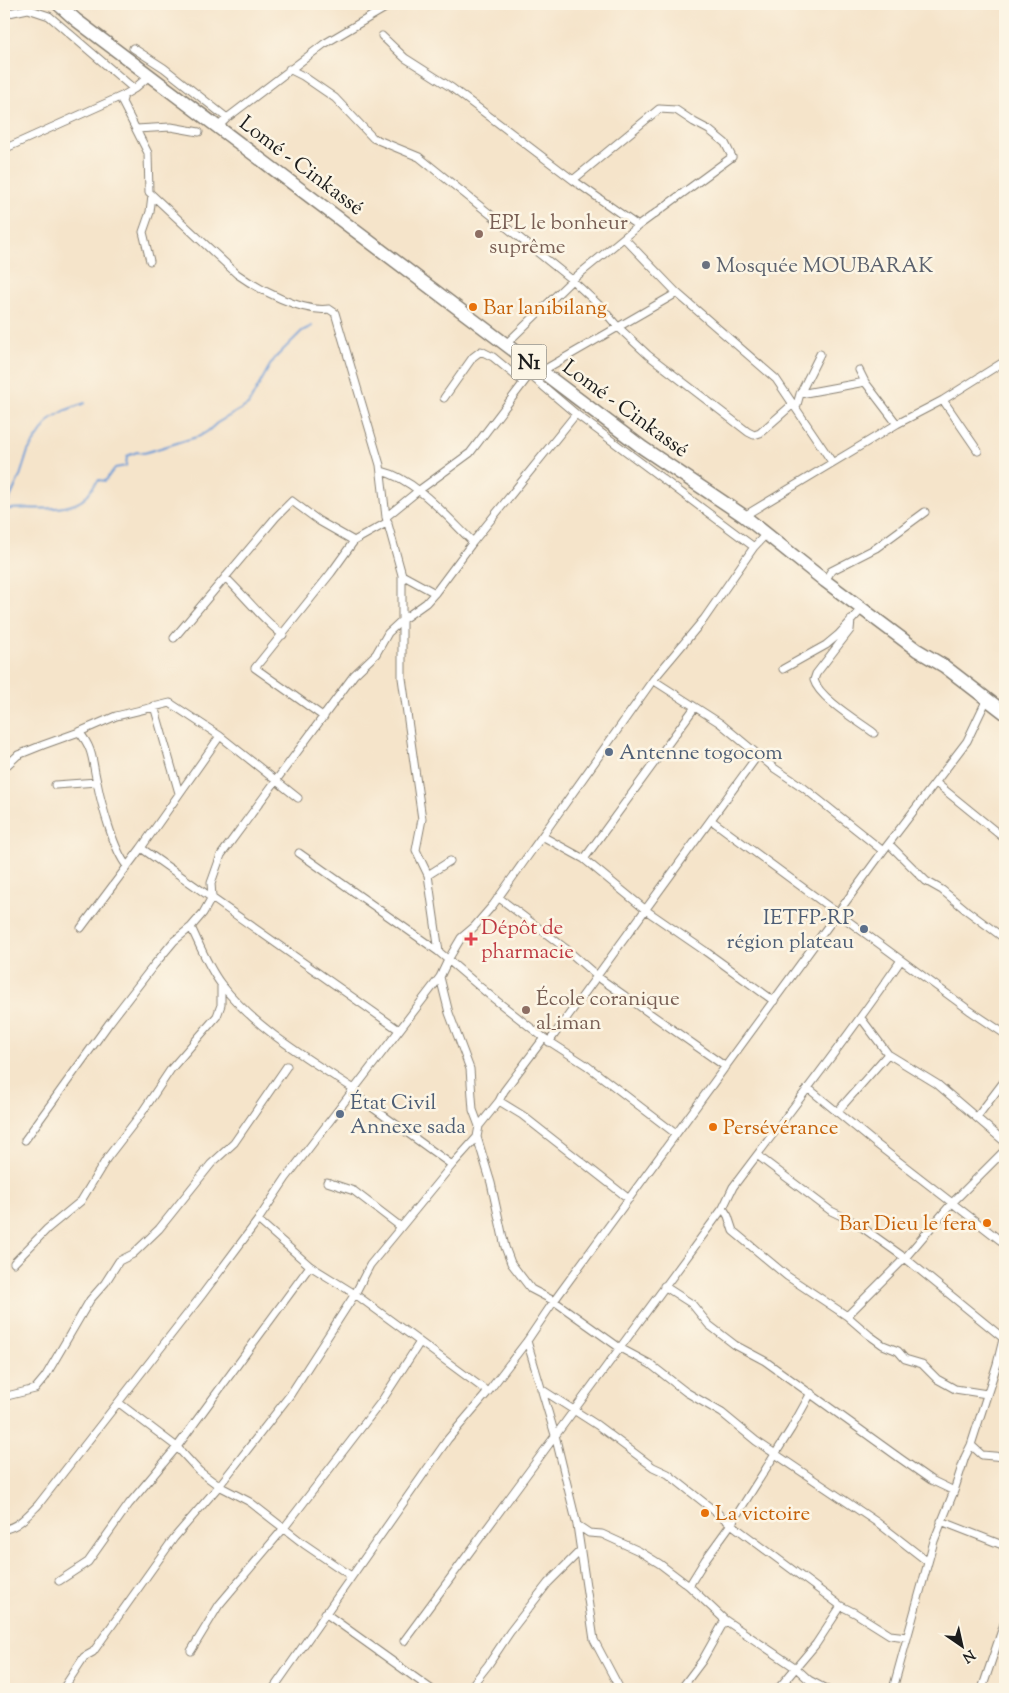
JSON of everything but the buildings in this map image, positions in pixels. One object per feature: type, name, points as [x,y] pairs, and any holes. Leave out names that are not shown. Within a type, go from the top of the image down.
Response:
[{"type":"highway","name":"Lomé - Cinkassé","points":[[58,4],[149,76],[223,123],[506,344],[536,371],[744,516],[862,609],[917,650],[944,666],[1005,713]]},
{"type":"street","points":[[133,48],[164,68],[223,123],[289,69],[324,44],[392,4]]},
{"type":"street","points":[[4,14],[28,9],[49,16],[134,89]]},
{"type":"street","points":[[382,36],[405,58],[452,88],[638,226]]},
{"type":"street","points":[[289,69],[303,76],[335,98],[372,138],[419,157],[572,280],[600,306],[617,326],[648,354],[748,432],[754,435],[760,433],[794,406],[820,354]]},
{"type":"street","points":[[4,149],[124,95],[149,76]]},
{"type":"street","points":[[124,95],[122,102],[148,153],[148,192],[237,274],[251,284],[305,307],[333,310],[335,312],[381,471],[387,519],[402,574],[402,678],[422,819],[416,850],[428,875],[439,952]]},
{"type":"street","points":[[506,344],[572,280],[638,226],[732,158],[725,144],[709,130],[676,110],[659,109],[574,180]]},
{"type":"street","points":[[136,129],[171,127],[199,132]]},
{"type":"street","points":[[150,261],[143,232],[150,212],[152,195]]},
{"type":"street","points":[[624,238],[677,292],[776,379],[832,462]]},
{"type":"street","points":[[324,717],[255,668],[283,635],[354,541],[387,519],[418,490],[470,453],[523,382],[536,371],[677,292]]},
{"type":"street","points":[[444,398],[473,357],[481,351],[493,357],[523,382]]},
{"type":"street","points":[[744,516],[897,424],[943,400],[1005,360]]},
{"type":"street","points":[[859,370],[865,382],[897,424]]},
{"type":"street","points":[[536,371],[576,414],[754,548]]},
{"type":"street","points":[[800,394],[865,382]]},
{"type":"street","points":[[943,400],[978,451]]},
{"type":"street","points":[[25,1140],[110,1022],[154,965],[174,941],[203,913],[212,897],[211,883],[222,855],[354,675],[376,654],[388,633],[402,620],[420,608],[435,593],[473,542],[576,414]]},
{"type":"street","points":[[629,455],[644,448]]},
{"type":"street","points":[[381,471],[394,474],[418,490],[473,542]]},
{"type":"street","points":[[174,638],[276,517],[292,501],[319,521],[354,541]]},
{"type":"street","points":[[825,581],[831,571],[876,548],[925,512]]},
{"type":"street","points":[[4,1529],[10,1529],[38,1505],[119,1403],[258,1220],[286,1178],[440,977],[461,938],[474,927],[498,897],[654,680],[704,619],[754,548],[767,534]]},
{"type":"street","points":[[402,574],[435,593]]},
{"type":"street","points":[[226,577],[254,606],[266,622],[283,635]]},
{"type":"street","points":[[783,669],[826,645],[862,609]]},
{"type":"street","points":[[851,620],[850,630],[816,674],[814,680],[820,692],[830,701],[874,733]]},
{"type":"street","points":[[654,680],[720,723],[758,755],[804,788],[882,851]]},
{"type":"street","points":[[273,1689],[448,1439],[488,1392],[527,1341],[554,1301],[838,914],[882,851],[967,741],[987,700]]},
{"type":"street","points":[[4,768],[18,755],[80,732],[116,716],[170,702],[220,736],[298,798]]},
{"type":"street","points":[[154,706],[179,793]]},
{"type":"street","points":[[584,859],[695,707]]},
{"type":"street","points":[[80,732],[90,747],[96,782],[117,852],[127,866]]},
{"type":"street","points":[[81,928],[141,848],[220,736]]},
{"type":"street","points":[[758,755],[598,977],[504,1091],[499,1101],[479,1126],[477,1137],[491,1183],[505,1247],[511,1263],[531,1289],[554,1301],[620,1348],[650,1364],[686,1392],[722,1413],[756,1441],[878,1523],[928,1562]]},
{"type":"street","points":[[55,785],[96,782]]},
{"type":"street","points":[[936,783],[1005,839]]},
{"type":"street","points":[[712,820],[969,1010],[1005,1034]]},
{"type":"street","points":[[542,836],[584,859],[646,911],[774,1001]]},
{"type":"street","points":[[888,844],[926,880],[942,890],[1005,939]]},
{"type":"street","points":[[141,848],[400,1030]]},
{"type":"street","points":[[299,853],[439,952],[547,1040],[586,1065],[676,1134]]},
{"type":"street","points":[[428,875],[450,861]]},
{"type":"street","points":[[498,897],[565,948],[598,977],[726,1067]]},
{"type":"street","points":[[191,926],[206,959],[221,984],[261,1026],[452,1164]]},
{"type":"street","points":[[404,1642],[723,1208],[733,1187],[861,1018],[901,960]]},
{"type":"street","points":[[440,977],[449,1014],[470,1069],[473,1110],[479,1126]]},
{"type":"street","points":[[14,1263],[47,1229],[81,1201],[107,1158],[141,1114],[171,1069],[217,1016],[221,1004],[221,984]]},
{"type":"street","points":[[861,1018],[888,1054],[938,1084],[1005,1142]]},
{"type":"street","points":[[836,1112],[888,1054]]},
{"type":"street","points":[[4,1393],[7,1396],[35,1389],[45,1377],[90,1300],[105,1283],[119,1261],[133,1254],[159,1229],[211,1164],[234,1143],[287,1066]]},
{"type":"street","points":[[977,1117],[1005,1080]]},
{"type":"street","points":[[808,1088],[1005,1244]]},
{"type":"street","points":[[499,1101],[522,1115],[629,1199]]},
{"type":"street","points":[[63,1689],[84,1657],[93,1652],[174,1538],[219,1486],[290,1395],[355,1294],[370,1265],[452,1164],[477,1137]]},
{"type":"street","points":[[847,1316],[905,1258],[952,1203],[1005,1150]]},
{"type":"street","points":[[757,1155],[831,1211],[856,1223],[905,1258],[1003,1338]]},
{"type":"street","points":[[327,1182],[354,1191],[401,1227]]},
{"type":"street","points":[[723,1208],[733,1231],[787,1276],[847,1316],[883,1345],[898,1351],[905,1359],[922,1364],[937,1379],[955,1389],[987,1394]]},
{"type":"street","points":[[258,1220],[310,1266],[355,1294],[488,1392]]},
{"type":"street","points":[[59,1581],[88,1562],[129,1504],[178,1447],[310,1266]]},
{"type":"street","points":[[664,1286],[692,1304],[709,1325],[735,1345],[765,1361],[932,1480],[954,1491]]},
{"type":"street","points":[[893,1689],[928,1562],[941,1521],[971,1445],[1005,1331]]},
{"type":"street","points":[[527,1341],[555,1435],[577,1525],[594,1640],[620,1689]]},
{"type":"street","points":[[190,1651],[219,1605],[284,1528],[381,1402],[420,1342]]},
{"type":"street","points":[[541,1389],[597,1425],[653,1467],[668,1474],[731,1524],[841,1606],[890,1635],[907,1637]]},
{"type":"street","points":[[688,1586],[776,1454],[811,1394]]},
{"type":"street","points":[[119,1403],[178,1447],[199,1471],[219,1486],[250,1502],[351,1576]]},
{"type":"street","points":[[971,1445],[982,1455],[1005,1457]]},
{"type":"street","points":[[941,1521],[1005,1546]]},
{"type":"street","points":[[577,1525],[590,1533],[602,1534],[640,1551],[660,1564],[688,1586],[725,1620],[796,1668],[808,1680],[826,1689]]},
{"type":"street","points":[[469,1689],[548,1583],[580,1551]]},
{"type":"street","points":[[778,1689],[816,1644],[841,1606]]},
{"type":"street","points":[[325,1613],[431,1689]]},
{"type":"street","points":[[681,1689],[702,1661],[725,1620]]},
{"type":"street","points":[[982,1689],[1005,1621]]},
{"type":"waterway","points":[[4,510],[53,508],[72,505],[84,499],[99,480],[105,481],[115,468],[126,466],[127,456],[137,452],[144,453],[200,436],[217,423],[248,405],[275,358],[302,331],[312,326]]},
{"type":"waterway","points":[[5,509],[20,476],[28,451],[50,419],[66,410],[85,403]]},
{"type":"place","name":"EPL le bonheur suprême","points":[[479,234]]},
{"type":"place","name":"Mosquée MOUBARAK","points":[[706,265]]},
{"type":"place","name":"Bar lanibilang","points":[[473,307]]},
{"type":"place","name":"Antenne togocom","points":[[609,752]]},
{"type":"place","name":"IETFP-RP région plateau","points":[[864,929]]},
{"type":"place","name":"Dépôt de pharmacie","points":[[471,939]]},
{"type":"place","name":"École coranique al_iman","points":[[526,1010]]},
{"type":"place","name":"État Civil Annexe sada","points":[[340,1114]]},
{"type":"place","name":"Persévérance","points":[[713,1127]]},
{"type":"place","name":"Bar Dieu le fera","points":[[987,1223]]},
{"type":"place","name":"La victoire","points":[[705,1513]]}]
